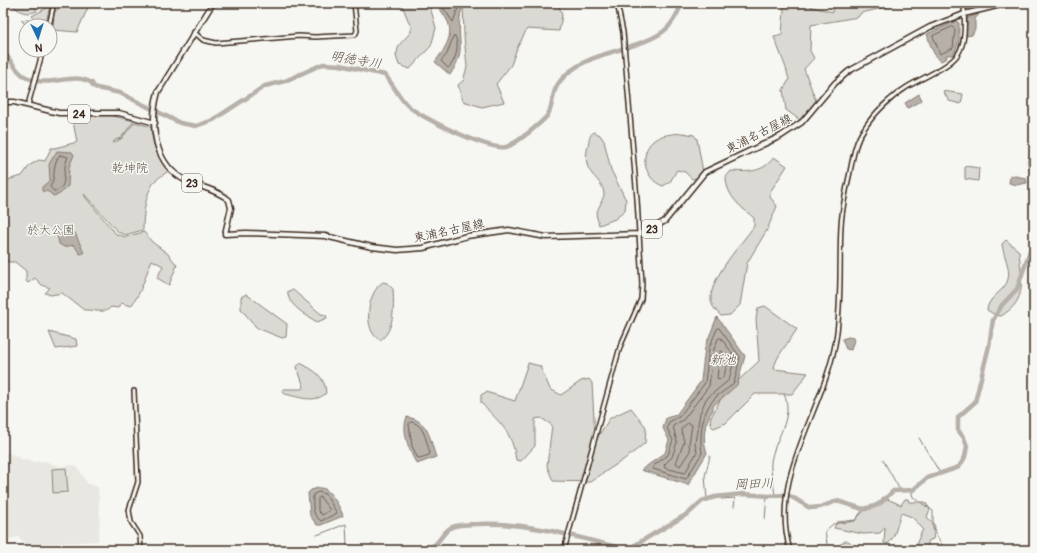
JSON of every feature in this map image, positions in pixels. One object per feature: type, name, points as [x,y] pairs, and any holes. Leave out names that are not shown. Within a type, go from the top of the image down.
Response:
[{"type":"main road","name":"東浦名古屋線","points":[[213,3],[160,87],[154,115],[158,149],[163,160],[171,171],[185,180],[225,197],[230,201],[231,208],[225,234],[246,233],[325,236],[366,246],[397,250],[423,248],[467,236],[509,230],[546,237],[639,234],[648,231],[665,221],[705,172],[781,136],[802,122],[835,83],[849,71],[930,27],[964,14],[1009,3]]},
{"type":"main road","name":"24","points":[[3,102],[28,105],[59,113],[118,113],[155,123]]},
{"type":"street","points":[[51,18],[54,3]]},
{"type":"street","points":[[194,32],[203,40],[216,43],[299,36],[316,37],[355,35],[357,31],[354,3]]},
{"type":"street","points":[[564,550],[570,533],[620,347],[641,299],[642,284],[639,234],[624,48],[616,3]]},
{"type":"street","points":[[790,550],[785,522],[793,462],[823,388],[835,345],[839,310],[842,208],[856,145],[867,123],[892,98],[959,54],[963,41],[964,3]]},
{"type":"street","points":[[28,105],[41,58]]},
{"type":"street","points":[[134,391],[138,482],[129,510],[131,522],[140,536],[141,550]]},
{"type":"shaded area","points":[[3,451],[18,457],[20,460],[34,462],[45,461],[60,467],[73,465],[77,467],[88,484],[98,487],[100,519],[98,541],[26,545],[19,537],[10,539],[3,537]]},
{"type":"green space","points":[[10,3],[33,3],[37,11],[29,13],[22,12]]},
{"type":"green space","points":[[63,3],[90,3],[77,32],[58,30],[58,18],[54,18],[54,13]]},
{"type":"green space","points":[[401,3],[429,3],[436,28],[431,46],[410,69],[399,65],[396,56],[399,45],[411,32],[411,27]]},
{"type":"green space","points":[[463,3],[558,3],[562,15],[559,31],[527,29],[517,48],[511,65],[496,84],[504,102],[482,107],[463,101],[458,85],[463,81],[467,67]]},
{"type":"green space","points":[[783,3],[808,3],[812,7],[833,12],[835,3],[900,4],[861,13],[858,17],[811,25],[810,51],[814,58],[804,69],[816,101],[800,120],[786,110],[783,90],[789,80],[774,37],[782,35],[784,10]]},
{"type":"green space","points":[[50,6],[47,18],[33,18],[32,16]]},
{"type":"green space","points":[[943,91],[963,94],[961,104],[949,101]]},
{"type":"green space","name":"於大公園","points":[[109,115],[134,121],[121,138],[115,140],[113,143],[121,139],[135,122],[151,127],[156,150],[170,170],[155,181],[149,192],[144,212],[143,230],[125,235],[118,232],[84,194],[116,234],[125,237],[144,232],[152,242],[167,253],[177,265],[169,285],[157,278],[163,266],[152,260],[141,290],[131,306],[121,303],[118,308],[111,307],[106,311],[84,310],[62,293],[51,295],[45,293],[50,288],[42,285],[35,278],[28,283],[26,281],[26,271],[15,262],[8,262],[3,254],[3,187],[10,179],[22,176],[30,165],[39,160],[45,161],[51,148],[77,142],[72,117]]},
{"type":"green space","points":[[594,132],[600,135],[604,141],[611,170],[626,200],[625,211],[615,219],[599,225],[596,214],[604,194],[600,183],[589,169],[586,156],[591,135]]},
{"type":"green space","points":[[683,133],[694,135],[697,139],[703,172],[698,178],[692,179],[685,172],[677,170],[670,182],[663,186],[657,183],[648,173],[645,159],[648,146],[660,137]]},
{"type":"green space","points":[[774,157],[787,166],[770,192],[770,197],[777,206],[767,230],[747,263],[740,305],[730,315],[721,316],[716,311],[711,301],[715,282],[720,272],[754,226],[754,218],[739,205],[731,195],[726,177],[731,171],[749,171],[760,169]]},
{"type":"green space","points":[[965,166],[979,168],[978,181],[965,179]]},
{"type":"green space","points":[[1006,240],[1019,251],[1022,279],[1020,295],[1016,303],[1010,310],[1001,316],[995,315],[987,310],[990,301],[1004,287],[1008,279],[1008,266],[1002,244]]},
{"type":"green space","points":[[383,282],[387,283],[393,289],[394,302],[391,324],[385,336],[380,340],[374,335],[371,329],[369,311],[373,294]]},
{"type":"green space","points":[[293,290],[321,314],[326,315],[327,318],[317,322],[298,309],[288,296],[288,291]]},
{"type":"green space","points":[[246,294],[287,324],[286,337],[282,338],[257,328],[241,309],[241,297]]},
{"type":"green space","points":[[765,306],[797,329],[777,359],[774,369],[808,373],[792,394],[755,394],[726,423],[714,428],[711,426],[710,419],[723,395],[759,361],[756,319],[758,308]]},
{"type":"green space","points":[[49,332],[76,339],[77,346],[56,349]]},
{"type":"green space","points":[[300,363],[318,374],[323,382],[326,393],[317,398],[307,399],[285,394],[282,391],[283,389],[301,389],[304,387],[297,367]]},
{"type":"green space","points":[[528,363],[540,366],[550,389],[561,395],[581,381],[589,379],[592,383],[595,437],[597,438],[610,418],[631,408],[646,427],[645,443],[629,456],[590,482],[553,481],[547,466],[552,425],[541,418],[535,419],[535,446],[521,461],[516,460],[512,442],[508,434],[481,403],[481,395],[486,392],[515,401]]},
{"type":"green space","points":[[66,468],[68,492],[53,493],[52,469]]},
{"type":"green space","points":[[883,497],[901,505],[905,499],[908,499],[909,502],[925,502],[930,509],[927,517],[935,526],[933,539],[928,541],[928,546],[922,550],[918,548],[917,542],[923,529],[912,517],[901,513],[894,536],[888,544],[884,543],[885,527],[880,533],[863,534],[834,528],[837,522],[855,520],[864,511],[876,507]]},
{"type":"green space","points":[[845,541],[850,542],[854,550],[833,550]]},
{"type":"water","points":[[436,3],[464,3],[460,16],[459,27],[460,52],[450,75],[435,62],[447,44],[450,33],[448,22]]},
{"type":"water","points":[[979,14],[975,19],[975,29],[972,35],[966,36],[967,18]]},
{"type":"water","points":[[956,21],[959,23],[959,40],[954,55],[946,55],[947,58],[941,61],[933,52],[927,34]]},
{"type":"water","points":[[919,94],[922,100],[908,108],[905,103]]},
{"type":"water","points":[[57,151],[72,152],[74,155],[69,167],[68,186],[60,194],[53,196],[49,192],[42,191],[42,187],[50,180],[49,164]]},
{"type":"water","points":[[1010,175],[1026,178],[1027,183],[1016,185],[1009,183]]},
{"type":"water","points":[[66,228],[75,233],[84,253],[80,254],[74,245],[64,247],[59,244],[57,233],[59,230],[65,230]]},
{"type":"water","name":"新池","points":[[717,317],[745,356],[737,385],[713,406],[713,410],[706,425],[704,437],[707,453],[688,485],[641,470],[665,453],[669,440],[663,428],[666,418],[676,415],[701,381],[705,347]]},
{"type":"water","points":[[848,337],[854,338],[851,350],[846,349],[842,339]]},
{"type":"water","points":[[407,417],[420,422],[428,431],[436,457],[417,464],[406,440],[405,422]]},
{"type":"water","points":[[318,488],[325,489],[330,494],[343,516],[321,525],[317,525],[310,516],[308,493],[311,490]]},
{"type":"waterway","name":"明徳寺川","points":[[3,51],[17,69],[26,77],[44,82],[76,78],[84,80],[92,83],[93,86],[97,88],[120,93],[180,123],[196,126],[213,120],[265,86],[285,81],[323,64],[340,65],[385,75],[407,105],[425,117],[471,139],[498,147],[506,147],[528,133],[547,116],[551,108],[558,83],[569,72],[593,59],[646,41],[664,31],[673,22],[682,3]]},
{"type":"waterway","name":"岡田川","points":[[1034,149],[1029,161],[1034,181]]},
{"type":"waterway","name":"岡田川","points":[[425,550],[435,545],[448,529],[462,525],[476,524],[515,525],[550,531],[620,548],[630,548],[689,513],[702,501],[715,497],[743,494],[769,496],[784,495],[792,497],[810,508],[820,507],[837,501],[863,509],[875,506],[882,502],[893,491],[913,490],[927,478],[959,467],[965,457],[967,446],[964,438],[958,430],[958,417],[975,402],[989,346],[993,320],[1002,305],[1017,289],[1034,239]]},
{"type":"waterway","points":[[775,496],[771,462],[786,420],[787,403],[784,394]]},
{"type":"waterway","points":[[919,438],[940,473]]},
{"type":"waterway","points":[[707,499],[705,476],[710,456]]},
{"type":"waterway","points":[[883,460],[900,490]]},
{"type":"waterway","points":[[911,490],[913,497],[933,511],[933,529],[945,550]]},
{"type":"waterway","name":"岡田川","points":[[721,496],[721,499],[735,498],[734,507]]},
{"type":"waterway","points":[[765,519],[767,496]]},
{"type":"waterway","points":[[828,550],[825,531],[833,524],[855,521],[863,509]]},
{"type":"waterway","points":[[317,535],[346,524],[347,545],[352,550]]},
{"type":"park label","name":"乾坤院","points":[[130,168]]}]
